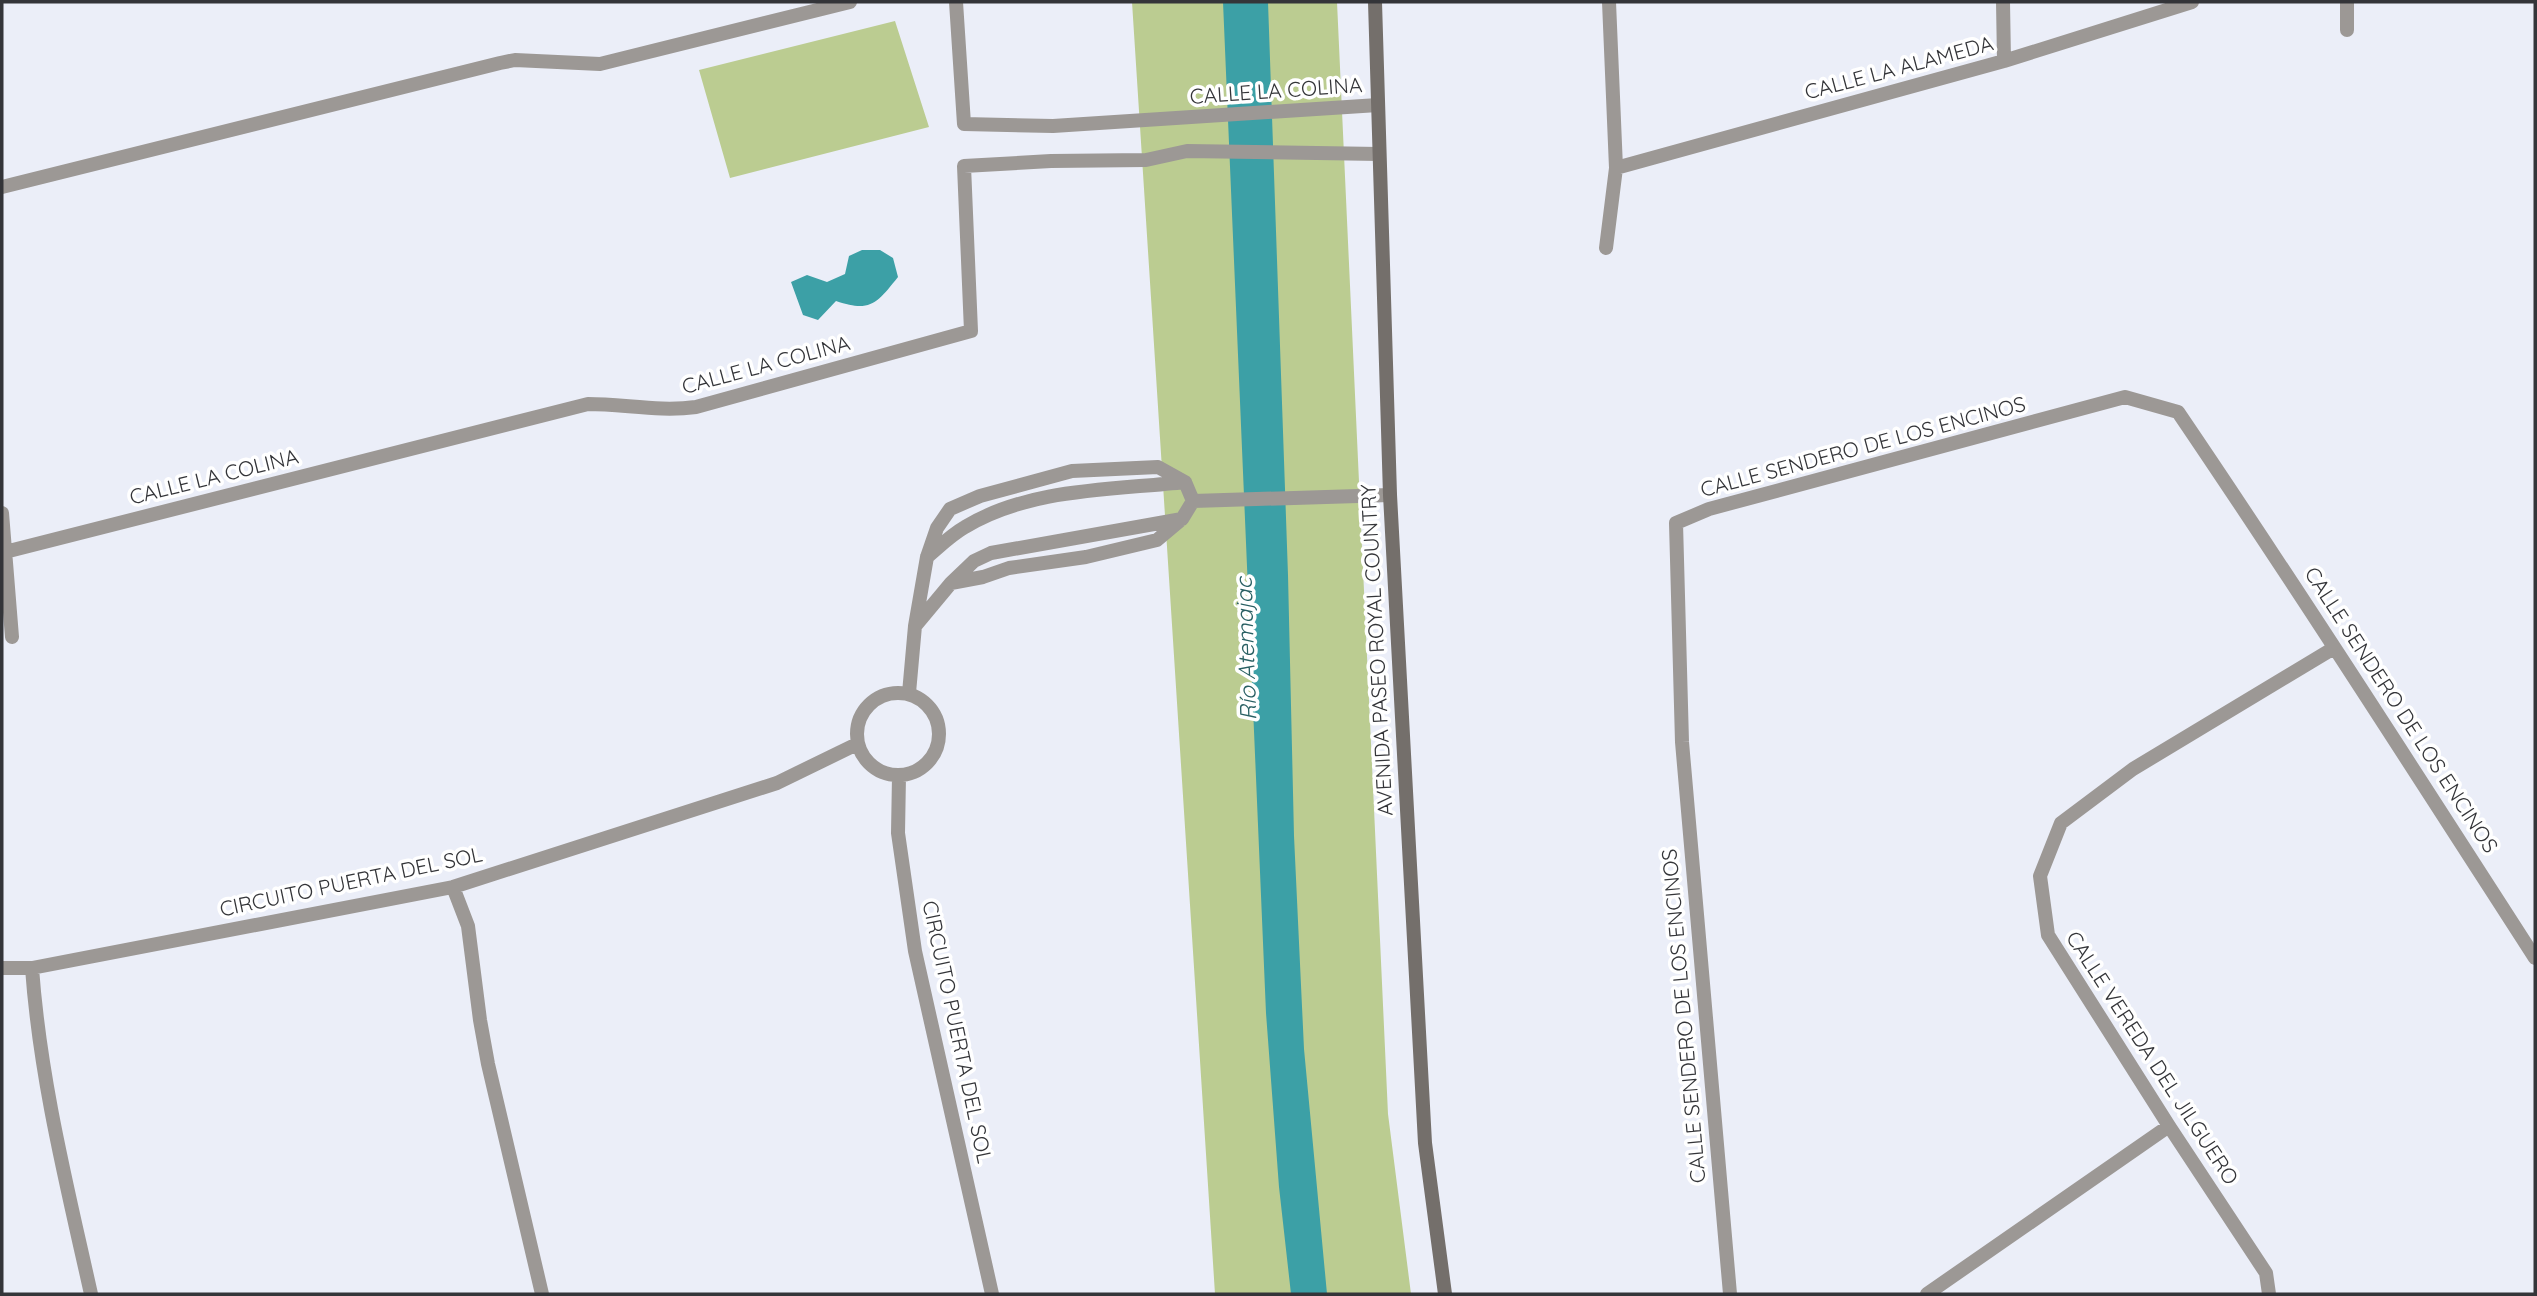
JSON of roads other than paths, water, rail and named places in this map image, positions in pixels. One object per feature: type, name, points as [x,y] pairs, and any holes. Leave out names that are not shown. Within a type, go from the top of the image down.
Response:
[{"type":"street","points":[[2,187],[500,63],[515,60],[600,64],[850,2]]},
{"type":"street","name":"CALLE LA COLINA","points":[[956,2],[964,124],[1053,126],[1378,105]]},
{"type":"street","name":"AVENIDA PASEO ROYAL COUNTRY","points":[[1375,2],[1390,495],[1425,1143],[1445,1294]]},
{"type":"street","points":[[1606,248],[1616,168],[1609,2]]},
{"type":"street","points":[[2003,2],[2004,61]]},
{"type":"street","name":"CALLE LA ALAMEDA","points":[[1616,168],[2004,61],[2192,2]]},
{"type":"street","points":[[2347,2],[2347,30]]},
{"type":"street","name":"CALLE LA COLINA","points":[[5,552],[588,404],[656,410],[696,407],[971,331],[964,166],[1051,161],[1146,160],[1187,151],[1379,154]]},
{"type":"street","name":"CALLE SENDERO DE LOS ENCINOS","points":[[1730,1294],[1682,742],[1676,523],[1709,509],[2125,397],[2178,411],[2294,583],[2535,958]]},
{"type":"street","points":[[909,694],[915,626],[927,557],[937,528],[950,509],[980,496],[1076,470],[1158,467],[1185,482],[1193,501]]},
{"type":"street","points":[[927,557],[964,527],[1000,510],[1051,497],[1185,482]]},
{"type":"street","points":[[1193,501],[1390,495]]},
{"type":"street","points":[[951,583],[983,578],[1009,568],[1083,558],[1157,540],[1182,519],[1193,501]]},
{"type":"street","points":[[2,513],[12,637]]},
{"type":"street","points":[[915,626],[951,583],[974,561],[991,553],[1182,519]]},
{"type":"street","name":"CALLE VEREDA DEL JILGUERO","points":[[2269,1294],[2266,1273],[2048,935],[2039,876],[2061,824],[2071,816],[2133,769],[2334,648]]},
{"type":"street","points":[[894,692],[909,694],[930,707],[939,730],[938,743],[934,755],[925,766],[913,773],[899,776],[885,774],[863,757],[857,744],[856,730],[860,716],[868,704],[880,696],[894,692]]},
{"type":"street","name":"CIRCUITO PUERTA DEL SOL","points":[[2,968],[33,968],[453,887],[777,783],[857,744]]},
{"type":"street","name":"CIRCUITO PUERTA DEL SOL","points":[[899,776],[898,833],[915,951],[992,1294]]},
{"type":"street","points":[[453,887],[468,926],[488,1064],[542,1294]]},
{"type":"street","points":[[33,968],[35,1008],[51,1114],[91,1294]]},
{"type":"street","points":[[1927,1294],[2169,1126]]},
{"type":"water","points":[[1223,2],[1268,2],[1288,575],[1294,836],[1304,1049],[1327,1294],[1291,1294],[1279,1187],[1266,1013]]},
{"type":"water","points":[[862,250],[880,250],[893,258],[898,277],[884,293],[865,306],[836,301],[818,320],[803,315],[791,282],[807,275],[827,282],[845,274],[849,256]]},
{"type":"water label","name":"Río Atemajac","points":[[1246,649]]}]
